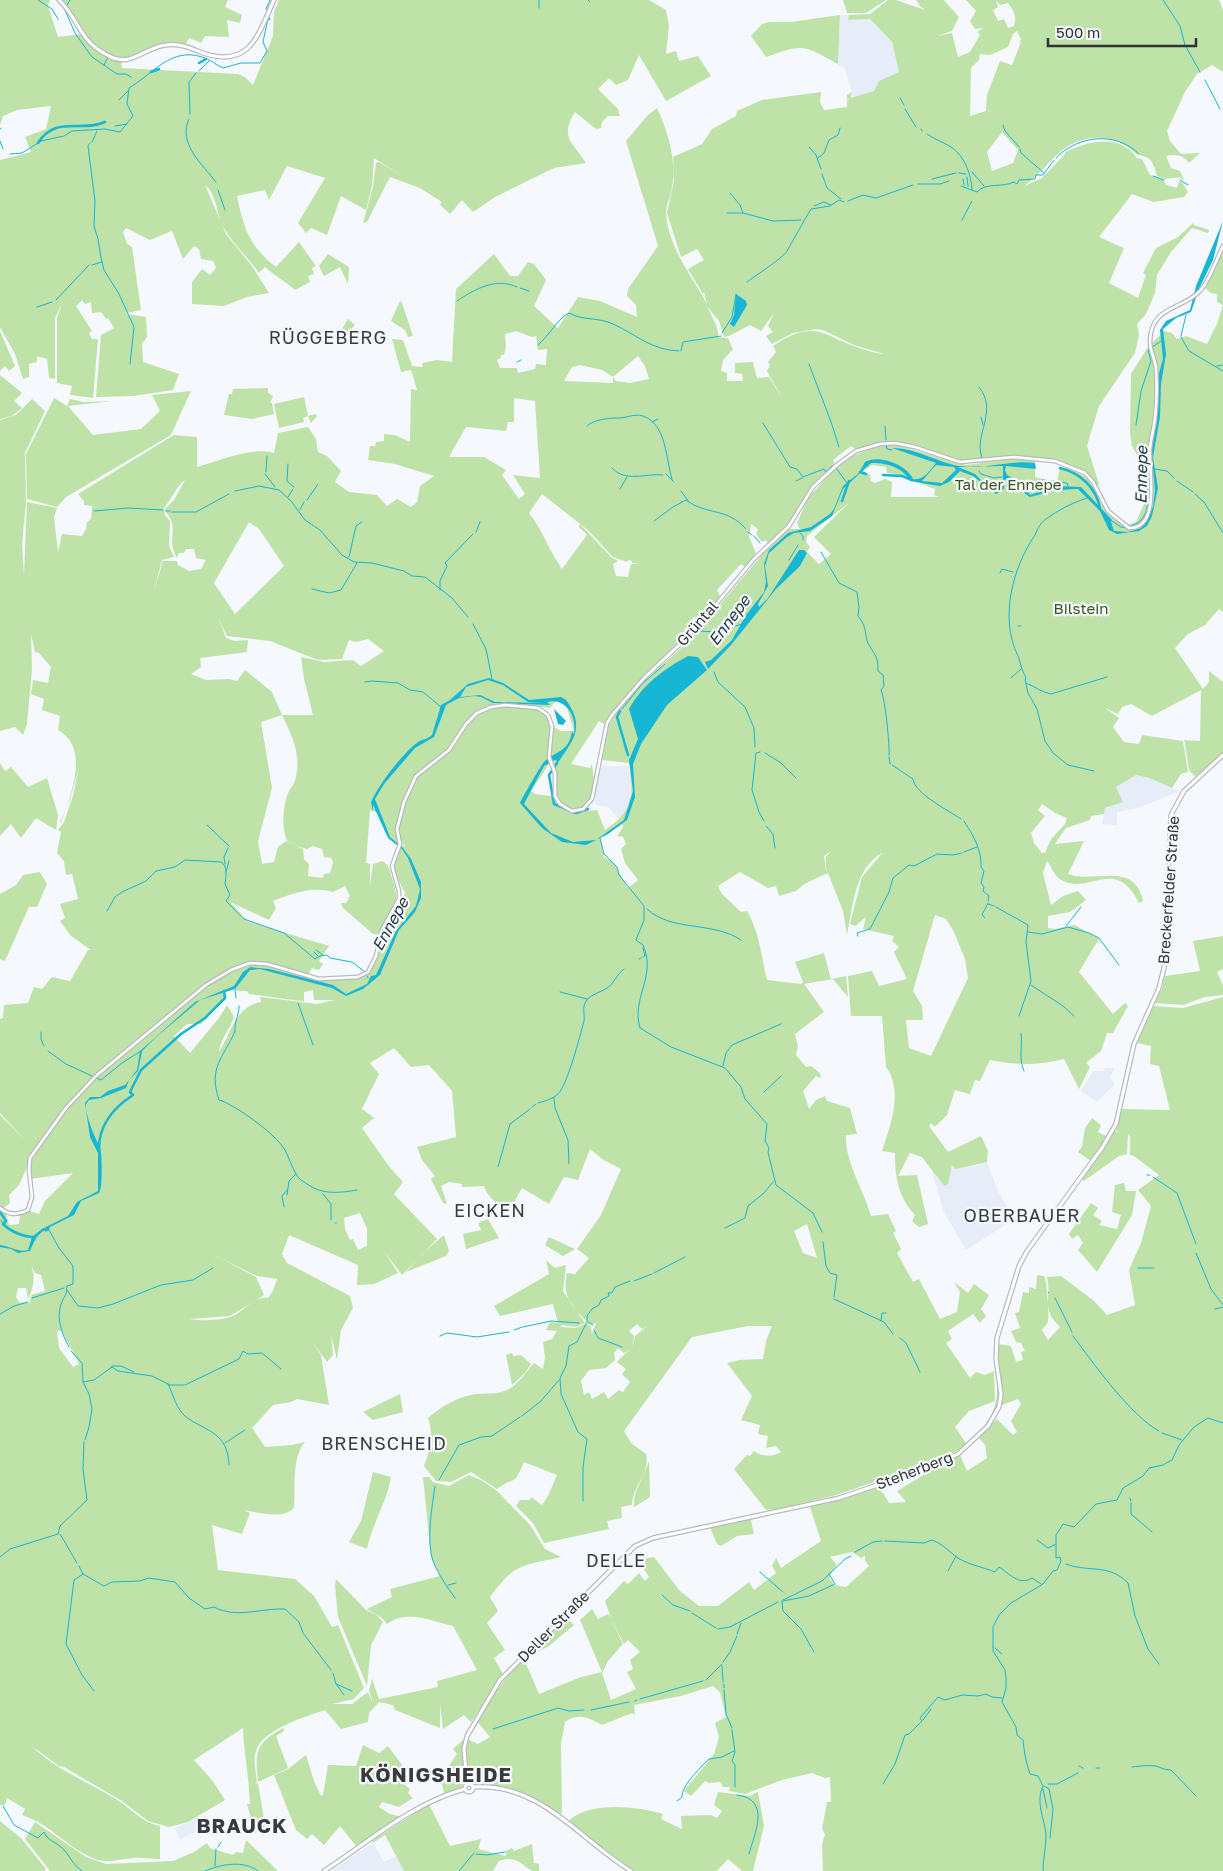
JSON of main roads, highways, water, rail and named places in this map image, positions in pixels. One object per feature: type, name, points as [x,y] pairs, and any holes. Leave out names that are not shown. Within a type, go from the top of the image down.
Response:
[{"type":"main road","points":[[59,0],[70,13],[85,39],[106,55],[123,60],[133,59],[158,46],[171,45],[186,47],[218,57],[236,56],[252,46],[274,0]]},
{"type":"main road","name":"Breckerfelder Straße","points":[[991,1422],[998,1409],[1001,1397],[996,1358],[997,1338],[1019,1266],[1026,1251],[1111,1133],[1121,1108],[1134,1044],[1160,985],[1165,960],[1170,868],[1170,824],[1173,809],[1184,791],[1223,755]]},
{"type":"main road","name":"Steherberg","points":[[826,1501],[948,1460],[958,1454],[991,1422]]},
{"type":"main road","name":"Deller Straße","points":[[467,1784],[464,1749],[467,1736],[500,1680],[633,1548],[648,1540],[826,1501]]},
{"type":"main road","points":[[324,1871],[425,1804],[464,1789],[467,1784],[472,1787],[500,1787],[534,1800],[558,1815],[631,1871]]},
{"type":"main road","points":[[464,1789],[470,1792],[472,1787]]},
{"type":"water","points":[[1223,221],[1213,260],[1199,289],[1191,312],[1176,318],[1163,329],[1166,354],[1161,384],[1160,417],[1153,457],[1158,488],[1152,516],[1147,526],[1139,531],[1117,534],[1109,530],[1100,511],[1078,489],[1057,490],[1030,497],[1007,478],[1004,489],[996,494],[973,476],[960,471],[949,482],[940,486],[910,481],[899,469],[883,464],[871,463],[843,489],[832,516],[810,531],[794,533],[787,537],[769,553],[765,566],[768,586],[758,604],[759,607],[768,598],[799,550],[804,550],[807,553],[800,566],[776,589],[731,645],[708,669],[705,662],[711,660],[732,640],[746,615],[764,592],[766,582],[764,564],[769,550],[788,533],[811,527],[830,514],[834,509],[843,486],[859,473],[865,462],[878,459],[892,462],[905,469],[913,479],[920,478],[926,474],[936,463],[892,448],[912,451],[949,464],[966,467],[958,467],[975,474],[989,488],[997,492],[1003,483],[1003,466],[984,466],[1018,462],[1035,463],[1036,469],[1006,466],[1005,470],[1007,475],[1021,482],[1030,495],[1056,486],[1081,487],[1112,520],[1114,531],[1128,532],[1141,528],[1153,507],[1155,490],[1151,448],[1157,418],[1158,377],[1163,359],[1160,330],[1166,321],[1190,310],[1196,286]],"holes":[[[936,465],[954,467],[956,470],[942,483],[922,481]]]},
{"type":"water","points":[[736,294],[746,301],[747,305],[734,327],[730,324],[734,315]]},
{"type":"water","points":[[688,656],[698,657],[707,670],[667,705],[641,744],[633,764],[635,797],[627,820],[596,840],[624,820],[633,791],[629,760],[638,739],[629,709],[641,692],[662,672]]},
{"type":"water","points":[[489,678],[503,683],[529,700],[561,697],[566,700],[572,710],[576,726],[572,741],[555,766],[557,761],[555,760],[544,766],[524,804],[551,833],[573,842],[596,840],[586,845],[562,842],[542,828],[520,803],[544,762],[565,747],[572,731],[574,733],[574,721],[569,710],[560,702],[554,701],[547,702],[550,705],[493,703],[474,696],[459,698],[446,705],[434,737],[415,748],[384,784],[375,799],[390,837],[403,848],[411,859],[421,882],[421,898],[415,912],[399,930],[380,975],[363,989],[346,996],[332,988],[260,969],[250,970],[235,989],[200,1000],[155,1038],[142,1051],[138,1071],[129,1080],[137,1070],[140,1051],[195,1002],[234,986],[243,972],[250,967],[269,969],[333,985],[346,994],[367,984],[371,976],[376,975],[396,931],[416,906],[420,889],[408,858],[402,849],[388,838],[373,805],[373,812],[371,802],[385,778],[405,754],[418,742],[432,735],[441,705],[450,700],[468,684]],"holes":[[[488,680],[503,685],[528,702],[546,703],[495,702],[480,695],[460,697],[466,687]]]},
{"type":"water","points":[[554,709],[566,721],[563,725],[558,724]]},
{"type":"water","points":[[129,1080],[126,1088],[101,1098],[89,1100],[86,1104],[89,1120],[101,1150],[102,1178],[99,1193],[81,1201],[74,1215],[39,1234],[30,1251],[18,1253],[11,1249],[0,1247],[0,1245],[21,1251],[28,1250],[32,1237],[42,1229],[68,1216],[77,1202],[98,1191],[98,1153],[90,1137],[85,1103],[90,1097],[100,1097],[108,1091],[125,1085]]},
{"type":"waterway","points":[[38,0],[52,9],[58,19]]},
{"type":"waterway","points":[[67,5],[70,0]]},
{"type":"waterway","points":[[10,154],[22,153],[41,141],[64,136],[72,131],[105,129],[120,132],[133,116],[127,104],[129,88],[172,58],[191,55],[205,58],[223,68],[241,63],[260,63],[267,51],[263,42],[269,14],[266,9],[270,0]]},
{"type":"waterway","points":[[539,0],[539,8]]},
{"type":"waterway","points":[[1163,0],[1180,26],[1185,45],[1200,72]]},
{"type":"waterway","points":[[64,8],[75,33],[92,57],[117,74],[126,74],[131,77]]},
{"type":"waterway","points":[[104,65],[107,59]]},
{"type":"waterway","points":[[199,63],[206,59]]},
{"type":"waterway","points":[[199,71],[209,61]]},
{"type":"waterway","points":[[151,72],[159,69]]},
{"type":"waterway","points":[[190,114],[189,82],[196,73]]},
{"type":"waterway","points":[[1205,80],[1220,109]]},
{"type":"waterway","points":[[119,100],[128,91]]},
{"type":"waterway","points":[[900,98],[904,105]]},
{"type":"waterway","points":[[905,109],[916,127]]},
{"type":"waterway","points":[[189,119],[186,128],[186,137],[189,145],[216,182]]},
{"type":"waterway","points":[[38,143],[53,129],[69,126],[96,125],[105,122]]},
{"type":"waterway","points":[[115,126],[127,124]]},
{"type":"waterway","points":[[1003,125],[1005,131],[1019,147]]},
{"type":"waterway","points":[[818,158],[824,153],[829,140],[838,135],[840,128]]},
{"type":"waterway","points":[[92,142],[97,131]]},
{"type":"waterway","points":[[927,134],[951,147],[960,155],[969,172],[972,190]]},
{"type":"waterway","points":[[1056,158],[1075,144],[1097,139],[1119,142],[1139,154]]},
{"type":"waterway","points":[[0,141],[3,149]]},
{"type":"waterway","points":[[90,143],[88,146],[95,201],[94,226],[104,270],[119,294],[134,327],[130,364]]},
{"type":"waterway","points":[[809,147],[816,155],[821,169]]},
{"type":"waterway","points":[[1020,149],[1021,153],[1044,173]]},
{"type":"waterway","points":[[961,186],[977,192],[989,186],[1014,182],[1017,184],[1019,180],[1035,179],[1036,175],[1043,175],[1054,160]]},
{"type":"waterway","points":[[972,172],[984,186]]},
{"type":"waterway","points":[[932,179],[956,173]]},
{"type":"waterway","points":[[959,173],[966,174]]},
{"type":"waterway","points":[[822,174],[827,188],[841,199]]},
{"type":"waterway","points":[[1153,176],[1164,180]]},
{"type":"waterway","points":[[967,177],[968,186]]},
{"type":"waterway","points":[[963,179],[964,185]]},
{"type":"waterway","points":[[1180,180],[1188,185]]},
{"type":"waterway","points":[[918,184],[940,184],[949,181]]},
{"type":"waterway","points":[[848,201],[863,195],[876,198],[913,185]]},
{"type":"waterway","points":[[218,190],[225,210]]},
{"type":"waterway","points":[[730,193],[740,205],[743,213]]},
{"type":"waterway","points":[[747,282],[787,251],[811,209],[830,206],[839,200],[844,202]]},
{"type":"waterway","points":[[962,220],[972,201]]},
{"type":"waterway","points":[[814,206],[824,202],[831,205]]},
{"type":"waterway","points":[[727,213],[743,213],[773,221],[801,220]]},
{"type":"waterway","points":[[92,265],[102,262]]},
{"type":"waterway","points":[[56,300],[89,265]]},
{"type":"waterway","points":[[457,301],[471,292],[494,284],[509,284],[517,287]]},
{"type":"waterway","points":[[520,288],[529,291]]},
{"type":"waterway","points":[[722,333],[732,317],[736,294]]},
{"type":"waterway","points":[[37,307],[52,302]]},
{"type":"waterway","points":[[538,345],[561,319],[569,313],[608,322],[652,345],[679,351]]},
{"type":"waterway","points":[[1181,336],[1186,315]]},
{"type":"waterway","points":[[681,351],[683,342],[721,336]]},
{"type":"waterway","points":[[1181,337],[1189,351],[1223,371]]},
{"type":"waterway","points":[[1136,425],[1141,391],[1151,361],[1148,350],[1161,341]]},
{"type":"waterway","points":[[517,362],[521,360]]},
{"type":"waterway","points":[[809,364],[839,447]]},
{"type":"waterway","points":[[1217,366],[1223,365]]},
{"type":"waterway","points":[[979,387],[985,396],[987,405],[980,449],[982,458]]},
{"type":"waterway","points":[[587,426],[593,422],[609,418],[623,418],[636,415],[651,420],[661,435],[672,479]]},
{"type":"waterway","points":[[981,417],[983,425]]},
{"type":"waterway","points":[[652,422],[658,419]]},
{"type":"waterway","points":[[763,423],[790,467],[797,469],[803,477],[824,469],[826,472],[832,466]]},
{"type":"waterway","points":[[885,426],[886,440]]},
{"type":"waterway","points":[[886,445],[887,449],[892,450]]},
{"type":"waterway","points":[[1130,526],[1139,522],[1145,514],[1148,504],[1144,468],[1138,449]]},
{"type":"waterway","points":[[1141,449],[1150,449]]},
{"type":"waterway","points":[[266,472],[267,456]]},
{"type":"waterway","points":[[288,464],[287,481],[294,487]]},
{"type":"waterway","points":[[612,468],[617,473],[630,476],[663,475]]},
{"type":"waterway","points":[[836,468],[847,483]]},
{"type":"waterway","points":[[1060,468],[1074,473],[1086,482],[1095,494],[1100,508]]},
{"type":"waterway","points":[[1154,469],[1167,471],[1174,478]]},
{"type":"waterway","points":[[979,471],[981,474],[994,478],[1002,477]]},
{"type":"waterway","name":"Ennepe","points":[[860,472],[866,474]]},
{"type":"waterway","points":[[265,474],[275,487]]},
{"type":"waterway","points":[[666,474],[674,482]]},
{"type":"waterway","points":[[883,475],[902,476],[912,480]]},
{"type":"waterway","points":[[620,489],[627,477]]},
{"type":"waterway","points":[[796,481],[802,478]]},
{"type":"waterway","points":[[1042,480],[1067,483],[1068,486]]},
{"type":"waterway","name":"Ennepe","points":[[842,501],[849,481]]},
{"type":"waterway","points":[[1177,481],[1193,492]]},
{"type":"waterway","points":[[307,500],[318,484]]},
{"type":"waterway","points":[[235,491],[259,486],[279,490],[291,501],[305,520],[320,530],[342,555],[354,562],[372,563],[404,571],[412,576],[425,577],[452,598],[468,617]]},
{"type":"waterway","points":[[288,497],[293,489]]},
{"type":"waterway","points":[[681,491],[689,502]]},
{"type":"waterway","points":[[172,512],[196,512],[229,494]]},
{"type":"waterway","points":[[1195,494],[1204,502],[1223,533]]},
{"type":"waterway","points":[[1087,498],[1055,513],[1044,520],[1039,526],[1020,562],[1011,593],[1009,609],[1012,641],[1026,677],[1028,693],[1037,709],[1045,741],[1053,753],[1068,765],[1094,771]]},
{"type":"waterway","points":[[654,521],[686,500],[702,508],[732,517],[746,529]]},
{"type":"waterway","points":[[300,510],[304,502]]},
{"type":"waterway","points":[[94,511],[128,508],[163,510]]},
{"type":"waterway","points":[[1112,521],[1121,527],[1127,528]]},
{"type":"waterway","points":[[349,557],[356,526],[362,522]]},
{"type":"waterway","points":[[476,532],[480,522]]},
{"type":"waterway","points":[[748,532],[752,535]]},
{"type":"waterway","points":[[800,533],[803,536],[803,540]]},
{"type":"waterway","points":[[440,590],[440,581],[447,566],[445,563],[473,534]]},
{"type":"waterway","points":[[754,536],[760,543]]},
{"type":"waterway","points":[[789,560],[798,545]]},
{"type":"waterway","points":[[821,552],[839,583],[857,592],[858,616],[865,628],[868,642],[878,662],[878,671],[883,675],[884,686],[881,690],[887,722],[889,755]]},
{"type":"waterway","points":[[312,589],[329,593],[341,590],[357,563]]},
{"type":"waterway","points":[[1000,573],[1002,569],[1013,572]]},
{"type":"waterway","points":[[473,624],[486,649],[492,679]]},
{"type":"waterway","points":[[699,631],[716,632],[742,624]]},
{"type":"waterway","points":[[716,635],[725,630]]},
{"type":"waterway","points":[[622,709],[643,683],[665,664]]},
{"type":"waterway","points":[[1011,678],[1021,669]]},
{"type":"waterway","points":[[714,672],[718,682],[745,707],[754,728],[755,747]]},
{"type":"waterway","points":[[1026,683],[1051,694],[1107,677]]},
{"type":"waterway","points":[[365,682],[398,683],[410,690],[423,692],[441,707]]},
{"type":"waterway","points":[[620,711],[617,717],[628,755]]},
{"type":"waterway","points":[[760,752],[756,753],[752,790],[764,821]]},
{"type":"waterway","points":[[765,753],[781,763],[796,778]]},
{"type":"waterway","points":[[889,757],[890,764]]},
{"type":"waterway","points":[[557,763],[549,775],[554,804],[576,813],[588,809]]},
{"type":"waterway","points":[[892,765],[913,779],[915,785],[926,796],[961,819]]},
{"type":"waterway","points":[[964,821],[974,837],[978,849],[981,867],[984,871],[981,883],[984,887],[983,891],[989,896],[988,901]]},
{"type":"waterway","points":[[207,825],[229,846]]},
{"type":"waterway","points":[[766,826],[773,834],[775,848]]},
{"type":"waterway","points":[[600,838],[604,854],[617,867],[619,875],[644,906],[644,920],[636,940],[643,945],[647,956],[646,977],[638,1017],[640,1028],[671,1047],[725,1068],[741,1087],[745,1099],[767,1124],[765,1141],[769,1148],[768,1152],[776,1185],[813,1213],[822,1232]]},
{"type":"waterway","points":[[964,852],[977,847]]},
{"type":"waterway","points":[[225,864],[224,857],[228,848]]},
{"type":"waterway","points":[[858,936],[857,933],[870,929],[889,892],[893,878],[909,865],[914,866],[937,854],[953,855],[962,853]]},
{"type":"waterway","points":[[107,911],[115,897],[146,881],[156,871],[175,867],[185,860],[221,862],[226,869],[225,884],[230,895],[226,901],[244,919],[284,933],[315,959],[327,955],[330,958],[352,962],[365,972]]},
{"type":"waterway","points":[[226,872],[229,861]]},
{"type":"waterway","points":[[985,918],[982,915],[988,903]]},
{"type":"waterway","points":[[988,904],[994,906]]},
{"type":"waterway","points":[[996,907],[1028,925],[1026,942],[1031,981],[1019,1016]]},
{"type":"waterway","points":[[1066,926],[1081,907]]},
{"type":"waterway","points":[[647,909],[668,921],[718,930],[741,940]]},
{"type":"waterway","points":[[1028,932],[1042,934],[1068,927],[1089,933],[1099,938],[1119,965]]},
{"type":"waterway","points":[[643,948],[645,956],[643,957]]},
{"type":"waterway","points":[[316,950],[323,955]]},
{"type":"waterway","points":[[314,952],[318,956]]},
{"type":"waterway","points":[[538,1103],[556,1096],[562,1089],[573,1060],[584,1021],[585,1002],[590,997],[609,987],[624,969]]},
{"type":"waterway","points":[[1031,985],[1063,1006],[1074,1016]]},
{"type":"waterway","points":[[235,989],[236,998]]},
{"type":"waterway","points":[[99,1151],[101,1134],[108,1118],[133,1095],[130,1092],[141,1070],[181,1034],[205,1018],[225,998],[224,991]]},
{"type":"waterway","points":[[560,992],[587,999]]},
{"type":"waterway","points":[[298,1003],[313,1045]]},
{"type":"waterway","points":[[239,1006],[235,1031],[216,1071],[216,1089],[219,1100],[244,1113],[273,1136],[285,1150],[299,1179],[313,1188],[325,1192],[357,1190]]},
{"type":"waterway","points":[[723,1066],[726,1053],[732,1045],[781,1024]]},
{"type":"waterway","points":[[41,1032],[44,1046]]},
{"type":"waterway","points":[[1021,1033],[1021,1061],[1024,1071]]},
{"type":"waterway","points":[[48,1051],[66,1064],[92,1076]]},
{"type":"waterway","points":[[97,1078],[101,1080],[141,1051]]},
{"type":"waterway","points":[[764,1092],[781,1076]]},
{"type":"waterway","points":[[554,1098],[555,1108],[568,1140],[569,1164]]},
{"type":"waterway","points":[[532,1107],[536,1104]]},
{"type":"waterway","points":[[498,1167],[510,1124],[530,1109]]},
{"type":"waterway","points":[[287,1195],[289,1181],[296,1174]]},
{"type":"waterway","points":[[1153,1177],[1177,1193],[1196,1244]]},
{"type":"waterway","points":[[725,1228],[745,1218],[748,1206],[764,1193],[773,1182]]},
{"type":"waterway","points":[[284,1207],[282,1196],[287,1190]]},
{"type":"waterway","points":[[323,1194],[331,1204],[331,1220]]},
{"type":"waterway","points":[[0,1212],[6,1221],[3,1224],[6,1227],[18,1234],[34,1237]]},
{"type":"waterway","points":[[1,1220],[3,1224]]},
{"type":"waterway","points":[[49,1230],[59,1248],[73,1266],[73,1284],[67,1286],[59,1315],[62,1332],[69,1347]]},
{"type":"waterway","points":[[823,1242],[826,1266],[830,1273],[837,1275],[834,1297]]},
{"type":"waterway","points":[[1196,1253],[1211,1289],[1223,1305]]},
{"type":"waterway","points":[[654,1273],[685,1257]]},
{"type":"waterway","points":[[67,1290],[78,1306],[98,1308],[161,1285],[193,1280],[213,1268]]},
{"type":"waterway","points":[[1138,1268],[1154,1268]]},
{"type":"waterway","points":[[634,1281],[652,1274]]},
{"type":"waterway","points":[[587,1323],[587,1316],[592,1309],[599,1305],[601,1300],[609,1296],[608,1293],[612,1293],[615,1287],[630,1281]]},
{"type":"waterway","points":[[32,1298],[64,1288]]},
{"type":"waterway","points":[[1055,1298],[1072,1332]]},
{"type":"waterway","points":[[834,1299],[884,1322],[893,1334]]},
{"type":"waterway","points":[[0,1314],[14,1306],[28,1302]]},
{"type":"waterway","points":[[1215,1309],[1223,1307]]},
{"type":"waterway","points":[[881,1321],[882,1313],[886,1313]]},
{"type":"waterway","points":[[523,1327],[551,1321],[579,1323]]},
{"type":"waterway","points":[[588,1322],[593,1325]]},
{"type":"waterway","points":[[583,1501],[583,1467],[587,1439],[578,1432],[561,1394],[560,1378],[566,1366],[569,1346],[577,1342],[586,1324]]},
{"type":"waterway","points":[[514,1330],[522,1327]]},
{"type":"waterway","points":[[594,1330],[598,1338],[622,1347]]},
{"type":"waterway","points":[[440,1336],[447,1333],[477,1337],[509,1332]]},
{"type":"waterway","points":[[1073,1336],[1125,1401],[1148,1424],[1159,1431]]},
{"type":"waterway","points":[[900,1338],[906,1343],[920,1372]]},
{"type":"waterway","points":[[71,1351],[82,1363],[83,1382],[89,1394],[92,1409],[85,1440]]},
{"type":"waterway","points":[[83,1382],[94,1380],[112,1367],[118,1371],[152,1376],[170,1385],[185,1385],[239,1359],[243,1351],[248,1354],[262,1353],[281,1369]]},
{"type":"waterway","points":[[110,1369],[112,1366],[121,1366],[134,1372]]},
{"type":"waterway","points":[[522,1416],[541,1401],[559,1380]]},
{"type":"waterway","points":[[168,1384],[177,1406],[183,1414],[220,1439],[228,1454],[229,1465]]},
{"type":"waterway","points":[[439,1480],[459,1445],[481,1437],[492,1436],[520,1417]]},
{"type":"waterway","points":[[1043,1871],[1046,1836],[1040,1799],[1043,1786],[1038,1776],[1030,1774],[1023,1740],[1017,1735],[1016,1727],[1002,1702],[1006,1688],[1006,1678],[1005,1670],[993,1651],[993,1627],[999,1615],[1011,1603],[1043,1584],[1053,1571],[1057,1570],[1061,1561],[1060,1557],[1056,1558],[1056,1535],[1063,1524],[1074,1527],[1096,1504],[1117,1500],[1123,1488],[1143,1476],[1149,1468],[1163,1465],[1172,1460],[1179,1445],[1194,1427],[1208,1418],[1223,1423]]},
{"type":"waterway","points":[[225,1443],[245,1430]]},
{"type":"waterway","points":[[1162,1433],[1182,1440]]},
{"type":"waterway","points":[[0,1557],[10,1549],[58,1534],[60,1526],[87,1500],[83,1469],[84,1442]]},
{"type":"waterway","points":[[435,1486],[430,1524],[431,1553],[437,1571],[455,1598]]},
{"type":"waterway","points":[[1131,1503],[1131,1514],[1152,1532]]},
{"type":"waterway","points":[[60,1534],[77,1563]]},
{"type":"waterway","points":[[885,1541],[924,1543],[932,1540],[967,1562],[995,1572],[999,1567],[1019,1580],[1023,1581],[1032,1578],[1041,1584]]},
{"type":"waterway","points":[[1037,1540],[1048,1548],[1056,1544]]},
{"type":"waterway","points":[[855,1552],[873,1542],[882,1541]]},
{"type":"waterway","points":[[783,1600],[822,1581],[845,1559],[851,1556]]},
{"type":"waterway","points":[[948,1571],[956,1556]]},
{"type":"waterway","points":[[1066,1564],[1113,1573],[1128,1583],[1135,1616],[1148,1649],[1159,1664]]},
{"type":"waterway","points":[[79,1566],[83,1574],[104,1586],[112,1582],[140,1581],[149,1578],[175,1582],[189,1598],[205,1609],[214,1607],[240,1613],[285,1609],[299,1622],[303,1633],[331,1670]]},
{"type":"waterway","points":[[760,1572],[783,1592]]},
{"type":"waterway","points":[[83,1574],[74,1580],[66,1644],[82,1675],[94,1691]]},
{"type":"waterway","points":[[783,1601],[809,1596],[835,1584],[829,1574]]},
{"type":"waterway","points":[[448,1585],[456,1583]]},
{"type":"waterway","points":[[662,1595],[673,1605],[690,1611]]},
{"type":"waterway","points":[[782,1601],[783,1611],[801,1629],[814,1652]]},
{"type":"waterway","points":[[718,1629],[730,1627],[778,1602]]},
{"type":"waterway","points":[[692,1613],[716,1628]]},
{"type":"waterway","points":[[737,1634],[741,1623]]},
{"type":"waterway","points":[[723,1662],[737,1636]]},
{"type":"waterway","points":[[995,1648],[1002,1654]]},
{"type":"waterway","points":[[706,1680],[722,1664]]},
{"type":"waterway","points":[[722,1666],[723,1682]]},
{"type":"waterway","points":[[333,1673],[336,1684],[352,1691]]},
{"type":"waterway","points":[[640,1699],[703,1681]]},
{"type":"waterway","points":[[336,1684],[344,1695]]},
{"type":"waterway","points":[[724,1690],[726,1714],[732,1728]]},
{"type":"waterway","points":[[883,1784],[895,1764],[905,1735],[909,1734],[922,1721],[920,1718],[938,1697],[945,1700],[962,1695],[978,1696],[986,1694],[1002,1698]]},
{"type":"waterway","points":[[591,1710],[629,1702]]},
{"type":"waterway","points":[[493,1729],[558,1708],[569,1711],[584,1710]]},
{"type":"waterway","points":[[923,1720],[931,1709]]},
{"type":"waterway","points":[[732,1730],[735,1752],[732,1761],[735,1765],[735,1787]]},
{"type":"waterway","points":[[677,1801],[682,1797],[685,1787],[692,1777],[709,1759],[722,1757],[734,1751]]},
{"type":"waterway","points":[[1079,1766],[1083,1768]]},
{"type":"waterway","points":[[1132,1767],[1156,1766],[1171,1770],[1196,1796]]},
{"type":"waterway","points":[[1048,1784],[1057,1784],[1078,1773]]},
{"type":"waterway","points":[[1044,1786],[1049,1789],[1053,1809],[1050,1838]]},
{"type":"waterway","points":[[1043,1789],[1047,1808]]},
{"type":"waterway","points":[[737,1795],[748,1798],[754,1803],[757,1810],[757,1828],[749,1854]]},
{"type":"waterway","points":[[3,1806],[14,1825],[38,1838],[44,1832],[49,1839],[64,1850],[82,1871]]},
{"type":"waterway","points":[[236,1823],[238,1819]]},
{"type":"waterway","points":[[218,1847],[221,1842]]},
{"type":"waterway","points":[[215,1866],[216,1849]]},
{"type":"waterway","points":[[476,1854],[487,1855],[505,1852]]},
{"type":"waterway","points":[[459,1871],[474,1853]]},
{"type":"waterway","points":[[205,1871],[218,1866],[232,1864],[246,1865],[258,1871]]},
{"type":"district","name":"RÜGGEBERG","points":[[328,337]]},
{"type":"district","name":"EICKEN","points":[[490,1210]]},
{"type":"district","name":"OBERBAUER","points":[[1022,1215]]},
{"type":"district","name":"BRENSCHEID","points":[[384,1443]]},
{"type":"district","name":"DELLE","points":[[616,1560]]},
{"type":"district","name":"KÖNIGSHEIDE","points":[[436,1774]]},
{"type":"district","name":"BRAUCK","points":[[242,1825]]},
{"type":"park label","name":"Tal der Ennepe","points":[[1008,484]]},
{"type":"park label","name":"Bilstein","points":[[1081,608]]}]
